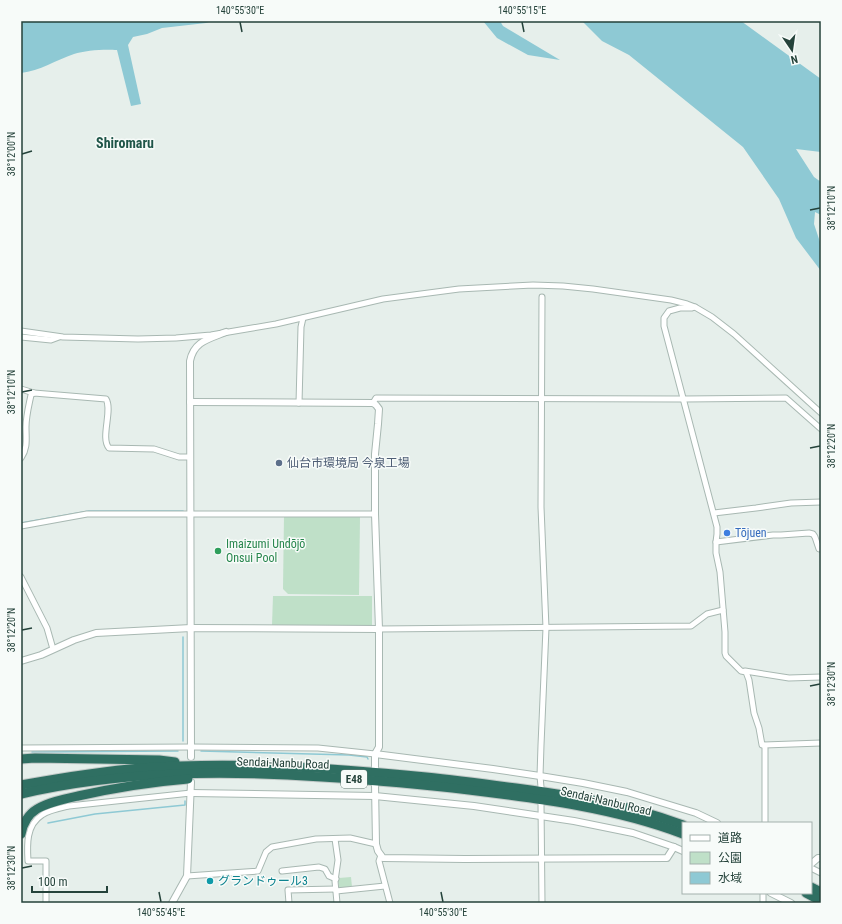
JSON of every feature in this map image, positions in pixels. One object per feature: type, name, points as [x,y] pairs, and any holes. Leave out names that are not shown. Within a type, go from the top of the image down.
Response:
[{"type":"highway","points":[[21,759],[159,760],[207,765]]},
{"type":"highway","name":"Sendai-Nanbu Road","points":[[21,785],[113,770],[140,768],[207,765],[322,768],[455,780],[539,791],[637,810],[682,825]]},
{"type":"highway","name":"Sendai-Nanbu Road","points":[[21,794],[82,782],[181,773],[273,774],[382,780],[549,800],[638,819],[682,834]]},
{"type":"highway","points":[[21,834],[28,816],[36,809],[59,800],[121,787],[154,782],[206,777],[273,774]]},
{"type":"highway","points":[[812,888],[821,892]]},
{"type":"highway","points":[[808,894],[821,901]]},
{"type":"street","points":[[21,331],[61,337],[138,339],[205,335],[276,324],[376,300],[418,293],[465,288],[533,285],[593,289],[671,300],[695,307],[712,317],[734,334],[821,412]]},
{"type":"street","points":[[541,787],[540,776],[546,628],[541,507],[542,297]]},
{"type":"street","points":[[695,307],[680,308],[669,311],[664,318],[664,326],[717,527],[718,534],[716,553],[720,572],[725,632],[725,653],[726,656],[741,671],[746,672],[749,680],[754,713],[759,728],[762,745],[764,744],[766,822]]},
{"type":"street","points":[[299,403],[301,327],[304,318]]},
{"type":"street","points":[[191,758],[190,515],[188,457],[190,361],[194,348],[202,342],[226,332]]},
{"type":"street","points":[[21,337],[51,340],[61,337]]},
{"type":"street","points":[[21,389],[34,393],[106,399],[108,402],[108,408],[106,444],[109,448],[154,449],[179,457],[188,457]]},
{"type":"street","points":[[21,458],[26,448],[27,421],[31,395],[34,393]]},
{"type":"street","points":[[373,403],[376,398],[786,398],[821,429]]},
{"type":"street","points":[[190,402],[373,403],[379,409],[375,454],[375,514],[379,629],[379,747],[375,754],[375,768]]},
{"type":"street","points":[[714,513],[790,503],[821,502]]},
{"type":"street","points":[[21,526],[87,514],[375,514]]},
{"type":"street","points":[[716,542],[774,535],[809,533],[813,534],[818,549],[821,549]]},
{"type":"street","points":[[21,577],[47,628],[53,649]]},
{"type":"street","points":[[21,661],[41,655],[74,640],[96,633],[191,628],[379,629],[691,626],[707,614],[723,610]]},
{"type":"street","points":[[741,671],[789,678],[821,678]]},
{"type":"street","points":[[764,744],[821,744]]},
{"type":"street","points":[[21,748],[318,748],[375,754],[540,776],[627,792],[696,813],[715,822]]},
{"type":"street","points":[[172,903],[188,876],[191,782]]},
{"type":"street","points":[[375,785],[376,844],[378,851],[383,858],[667,858],[674,847]]},
{"type":"street","points":[[46,903],[46,861],[28,861],[29,832],[35,820],[53,810],[69,806],[191,793],[375,796],[474,806],[574,821],[633,833],[674,847],[682,851]]},
{"type":"street","points":[[541,804],[542,903]]},
{"type":"street","points":[[188,876],[258,871],[266,852],[272,847],[316,839],[350,838],[376,844]]},
{"type":"street","points":[[335,839],[338,860],[336,879],[337,903]]},
{"type":"street","points":[[381,855],[379,861],[390,903]]},
{"type":"street","points":[[812,863],[818,858],[821,858]]},
{"type":"street","points":[[282,870],[319,867],[325,869],[329,876],[336,879]]},
{"type":"street","points":[[289,903],[288,890],[336,890],[385,886]]},
{"type":"street","points":[[773,894],[791,903]]},
{"type":"green space","points":[[284,516],[360,517],[359,595],[288,594],[283,589]]},
{"type":"green space","points":[[273,596],[372,596],[372,625],[272,625]]},
{"type":"green space","points":[[351,877],[352,887],[339,888],[339,878]]},
{"type":"water","points":[[21,21],[212,21],[162,28],[147,34],[133,37],[128,45],[141,104],[131,106],[117,50],[96,50],[79,53],[67,56],[35,70],[21,73]]},
{"type":"water","points":[[483,21],[500,21],[503,26],[560,60],[528,55],[497,38]]},
{"type":"water","points":[[582,21],[741,21],[821,79],[821,152],[796,149],[814,177],[821,182],[821,215],[815,212],[814,224],[821,245],[821,271],[796,238],[779,199],[743,147],[629,55],[602,41]]},
{"type":"waterway","points":[[21,523],[89,511],[183,511]]},
{"type":"waterway","points":[[183,637],[183,741]]},
{"type":"waterway","points":[[32,752],[178,751]]},
{"type":"waterway","points":[[201,751],[349,755],[367,757],[368,759]]},
{"type":"waterway","points":[[48,823],[95,814],[185,805],[185,801]]},
{"type":"place","name":"仙台市環境局 今泉工場","points":[[279,463]]},
{"type":"place","name":"Tōjuen","points":[[727,533]]},
{"type":"place","name":"Imaizumi Undōjō Onsui Pool","points":[[218,551]]},
{"type":"place","name":"グランドゥール3","points":[[210,881]]},
{"type":"district","name":"Shiromaru","points":[[125,143]]}]
